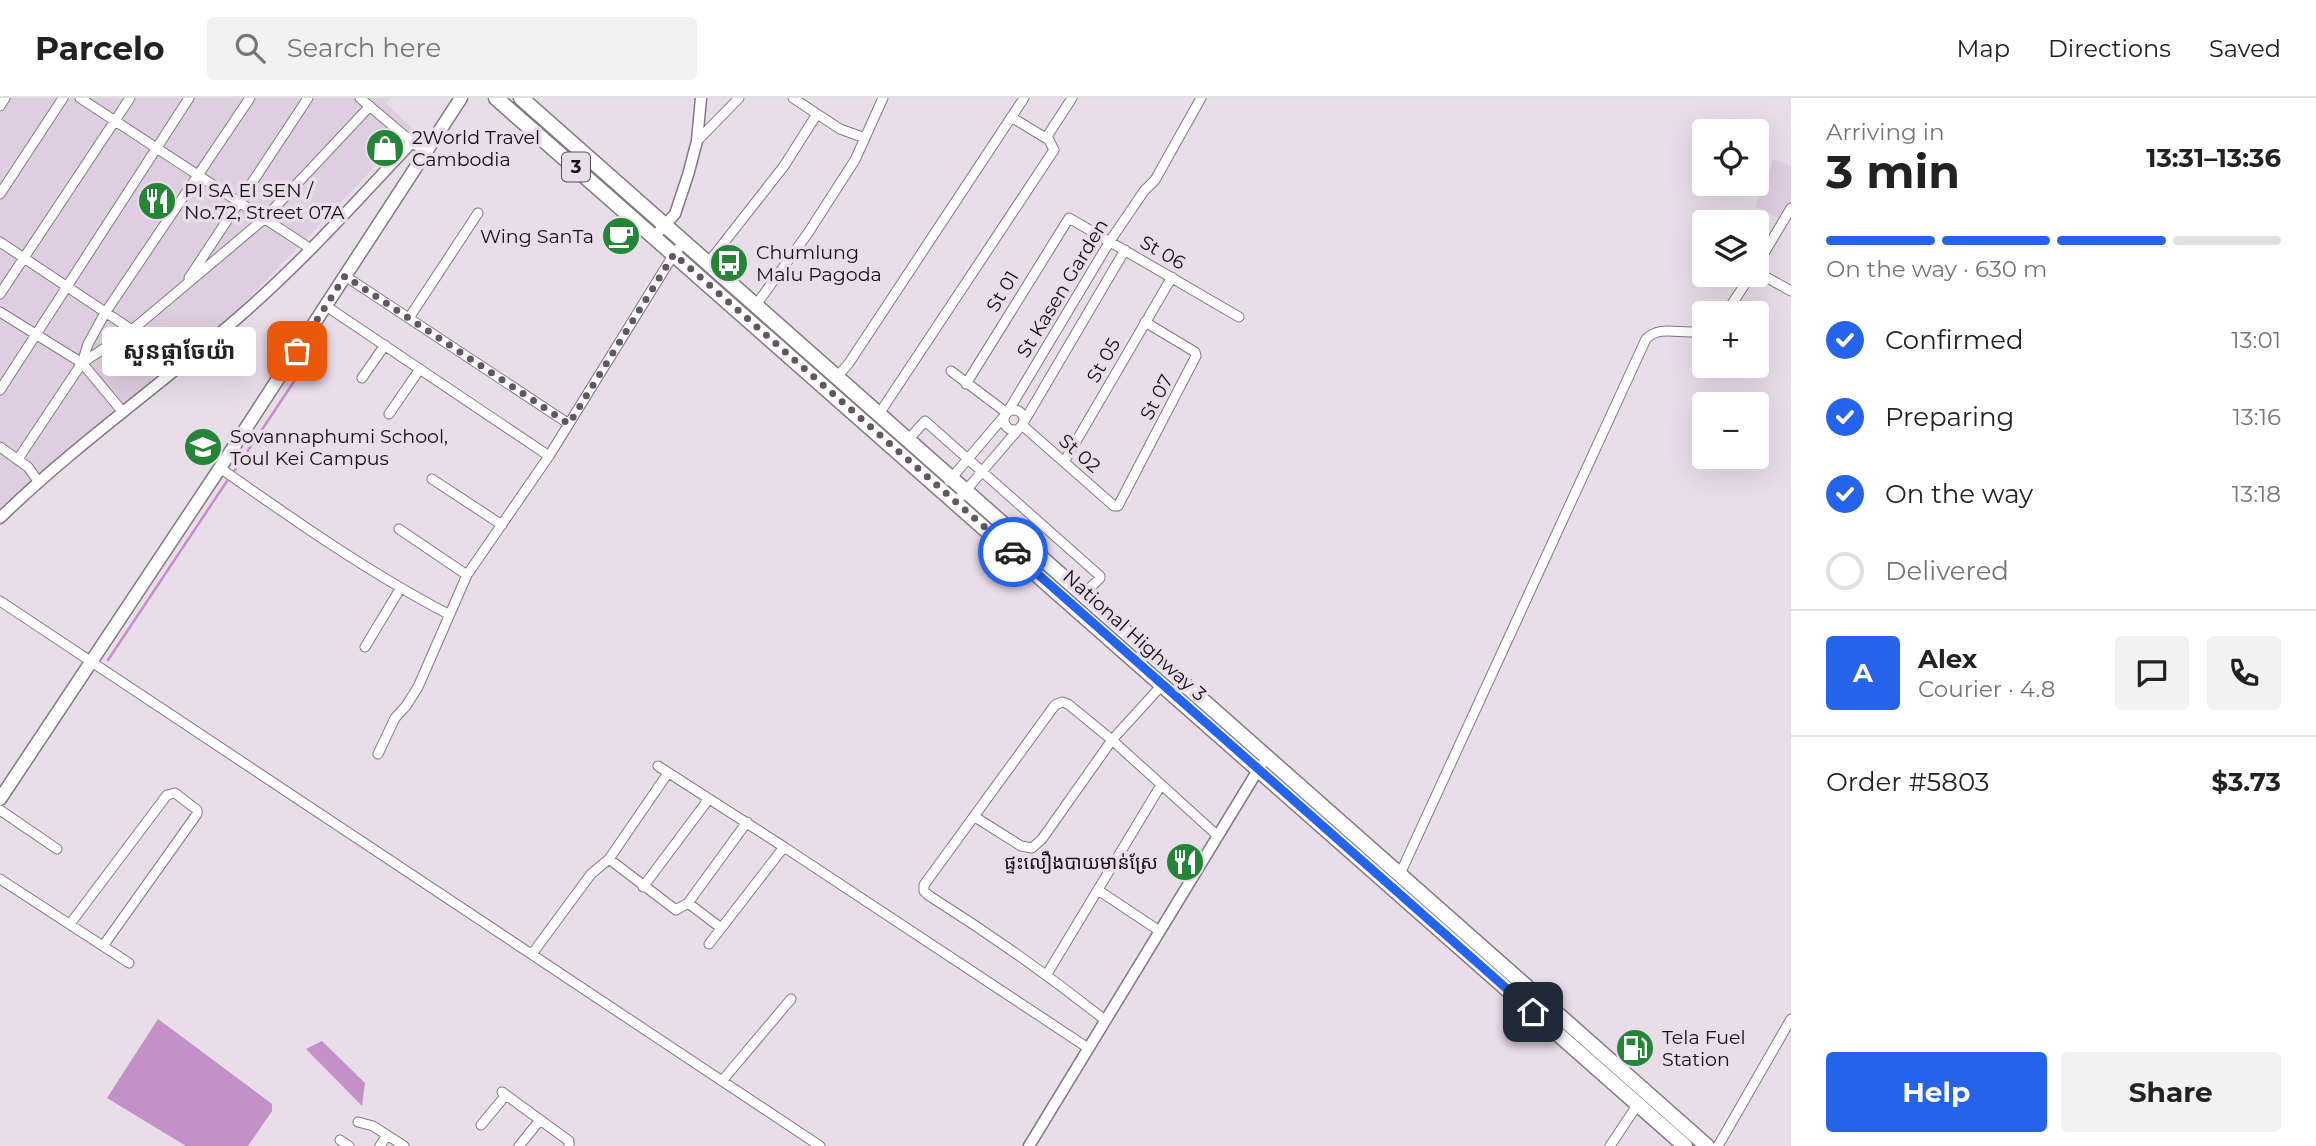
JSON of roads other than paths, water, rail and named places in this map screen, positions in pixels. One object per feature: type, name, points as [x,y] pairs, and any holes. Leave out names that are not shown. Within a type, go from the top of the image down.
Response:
[{"type":"highway","name":"National Highway 3","points":[[496,98],[660,231],[684,242],[908,440],[946,484]]},
{"type":"highway","name":"National Highway 3","points":[[521,98],[660,231],[674,254],[946,484],[1083,595],[1707,1146]]},
{"type":"highway","name":"National Highway 3","points":[[961,496],[1162,685],[1685,1146]]},
{"type":"main road","points":[[0,799],[92,661],[227,473],[326,306],[461,98]]},
{"type":"street","points":[[0,106],[5,98]]},
{"type":"street","points":[[0,194],[63,98]]},
{"type":"street","points":[[80,98],[311,249]]},
{"type":"street","points":[[0,294],[130,98]]},
{"type":"street","points":[[0,390],[189,98]]},
{"type":"street","points":[[18,459],[82,363],[88,344],[105,313],[250,98]]},
{"type":"street","points":[[184,286],[308,98]]},
{"type":"street","points":[[360,98],[426,151]]},
{"type":"street","points":[[660,231],[674,214],[697,141],[701,98]]},
{"type":"street","points":[[697,141],[738,98]]},
{"type":"street","points":[[793,98],[840,128],[865,138]]},
{"type":"street","points":[[756,305],[808,233],[855,160],[883,98]]},
{"type":"street","points":[[837,377],[849,363],[1024,98]]},
{"type":"street","points":[[1046,138],[1072,98]]},
{"type":"street","name":"St Kasen Garden","points":[[946,484],[1007,413],[1110,241],[1144,191],[1155,180],[1201,98]]},
{"type":"street","points":[[82,363],[132,330],[264,219],[370,106]]},
{"type":"street","points":[[708,263],[784,166],[817,114]]},
{"type":"street","points":[[878,414],[1050,159],[1054,146],[1012,117]]},
{"type":"street","points":[[0,518],[38,481],[239,317],[311,249],[412,142]]},
{"type":"street","points":[[1769,245],[1791,209]]},
{"type":"street","points":[[409,318],[478,213]]},
{"type":"street","name":"St 06","points":[[1069,218],[1239,317]]},
{"type":"street","name":"St 01","points":[[966,384],[1069,218]]},
{"type":"street","points":[[378,754],[395,718],[418,687],[467,575],[549,456],[684,242]]},
{"type":"street","points":[[0,243],[132,330],[169,374]]},
{"type":"street","name":"St Kasen Garden","points":[[961,496],[1022,425],[1125,250]]},
{"type":"street","points":[[345,276],[569,424]]},
{"type":"street","name":"St 05","points":[[1064,462],[1172,277]]},
{"type":"street","points":[[1769,279],[1791,291]]},
{"type":"street","points":[[326,306],[549,456]]},
{"type":"street","points":[[0,312],[82,363],[122,411]]},
{"type":"street","name":"St 07","points":[[1116,507],[1196,356],[1195,352],[1145,322]]},
{"type":"street","points":[[1400,874],[1646,339],[1658,331],[1692,332]]},
{"type":"street","points":[[362,378],[385,345]]},
{"type":"street","points":[[389,414],[420,369]]},
{"type":"street","points":[[951,371],[1007,413]]},
{"type":"street","name":"St 02","points":[[1007,413],[1005,419],[1009,427],[1014,429],[1022,425],[1116,507]]},
{"type":"street","points":[[908,440],[925,421],[983,471],[1100,576],[1083,595]]},
{"type":"street","points":[[0,447],[28,467],[38,481]]},
{"type":"street","points":[[227,473],[400,589],[448,614]]},
{"type":"street","points":[[432,478],[502,525]]},
{"type":"street","points":[[399,529],[467,575]]},
{"type":"street","points":[[365,647],[400,589]]},
{"type":"street","points":[[0,601],[820,1146]]},
{"type":"street","points":[[975,817],[1021,846],[1032,848],[1042,839],[1112,740],[1162,685]]},
{"type":"street","points":[[1105,1020],[1047,974],[924,891],[924,885],[1055,705],[1062,702],[1112,740],[1218,836]]},
{"type":"street","points":[[1029,1146],[1158,930],[1267,757]]},
{"type":"street","points":[[657,766],[868,901],[1088,1048]]},
{"type":"street","points":[[532,954],[591,874],[609,859],[668,773]]},
{"type":"street","points":[[1047,974],[1161,786]]},
{"type":"street","points":[[70,925],[167,795],[174,793],[197,810],[197,814],[103,946]]},
{"type":"street","points":[[643,887],[708,800]]},
{"type":"street","points":[[0,810],[57,849]]},
{"type":"street","points":[[609,859],[676,910],[688,904],[747,822]]},
{"type":"street","points":[[709,944],[784,847]]},
{"type":"street","points":[[0,879],[129,963]]},
{"type":"street","points":[[1098,890],[1158,930]]},
{"type":"street","points":[[688,904],[721,928]]},
{"type":"street","points":[[722,1081],[791,999]]},
{"type":"street","points":[[1718,1146],[1791,1019]]},
{"type":"street","points":[[481,1125],[504,1094],[569,1141],[569,1146]]},
{"type":"street","points":[[1610,1146],[1638,1104]]},
{"type":"street","points":[[519,1146],[540,1120]]},
{"type":"street","points":[[358,1122],[373,1126],[404,1146]]},
{"type":"street","points":[[380,1146],[387,1135]]},
{"type":"street","points":[[340,1140],[349,1146]]},
{"type":"waterway","points":[[233,473],[303,368]]},
{"type":"waterway","points":[[108,660],[229,478]]},
{"type":"place","name":"2World Travel Cambodia","points":[[385,148]]},
{"type":"place","name":"PI SA EI SEN / No.72, Street 07A","points":[[157,201]]},
{"type":"place","name":"Wing SanTa","points":[[621,236]]},
{"type":"place","name":"Chumlung Malu Pagoda","points":[[729,263]]},
{"type":"place","name":"សួនផ្កាចែយ៉ា","points":[[297,351]]},
{"type":"place","name":"Sovannaphumi School, Toul Kei Campus","points":[[203,447]]},
{"type":"place","name":"ផ្ទះលឿងបាយមាន់ស្រែ","points":[[1185,862]]},
{"type":"place","name":"Tela Fuel Station","points":[[1635,1048]]}]
